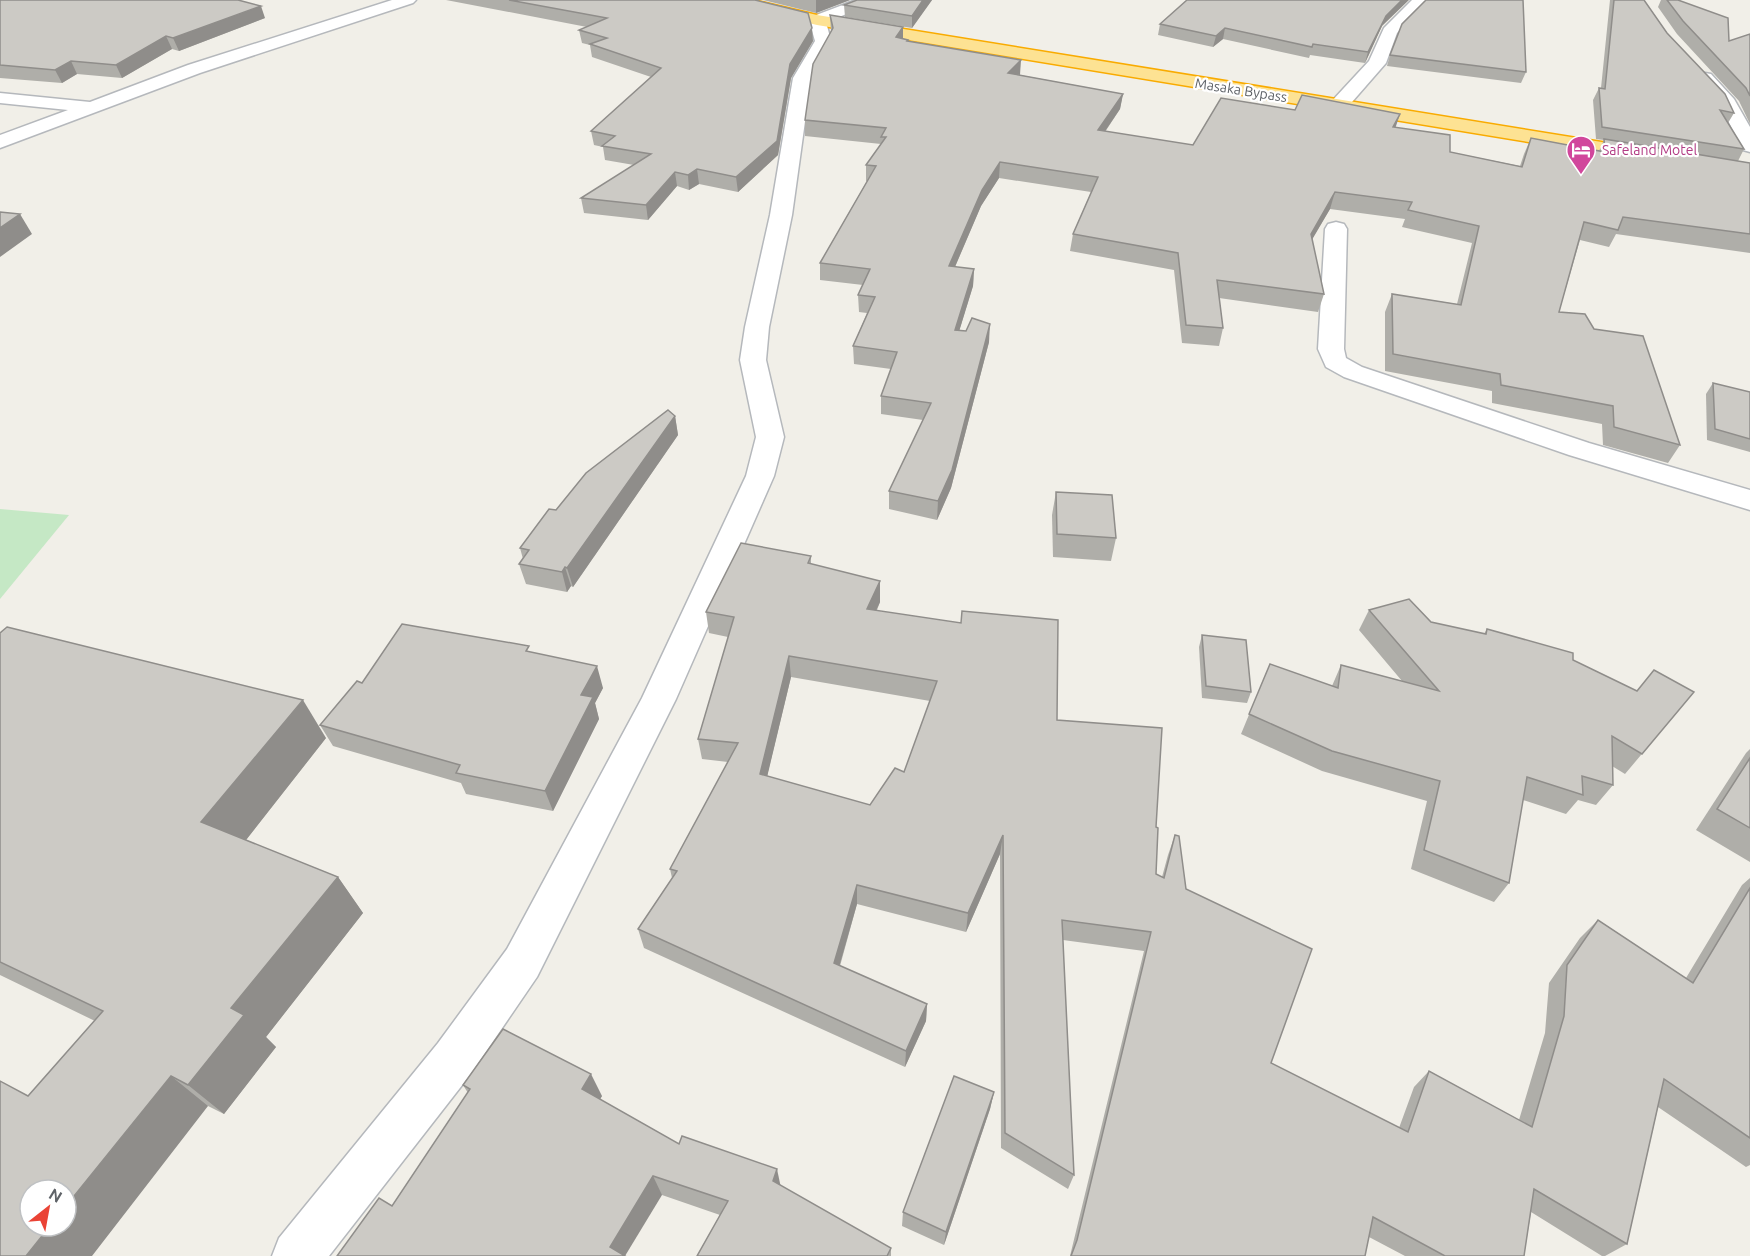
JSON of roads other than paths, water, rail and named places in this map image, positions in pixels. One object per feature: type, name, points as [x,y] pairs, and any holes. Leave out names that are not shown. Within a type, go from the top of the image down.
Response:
[{"type":"highway","name":"Masaka Bypass","points":[[733,0],[817,20],[1668,159]]},
{"type":"street","points":[[0,142],[90,106],[236,55],[408,0]]},
{"type":"street","points":[[297,1256],[454,1059],[522,963],[659,699],[760,476],[770,437],[753,360],[757,327],[781,215],[802,78],[823,41],[817,20],[870,0]]},
{"type":"street","points":[[1338,106],[1377,63],[1390,31],[1422,0]]},
{"type":"street","points":[[1691,63],[1728,104],[1750,146]]},
{"type":"street","points":[[0,99],[90,106]]},
{"type":"street","points":[[1336,228],[1331,349],[1335,362],[1353,372],[1579,450],[1750,500]]},
{"type":"place","name":"Safeland Motel","points":[[1581,176]]}]
